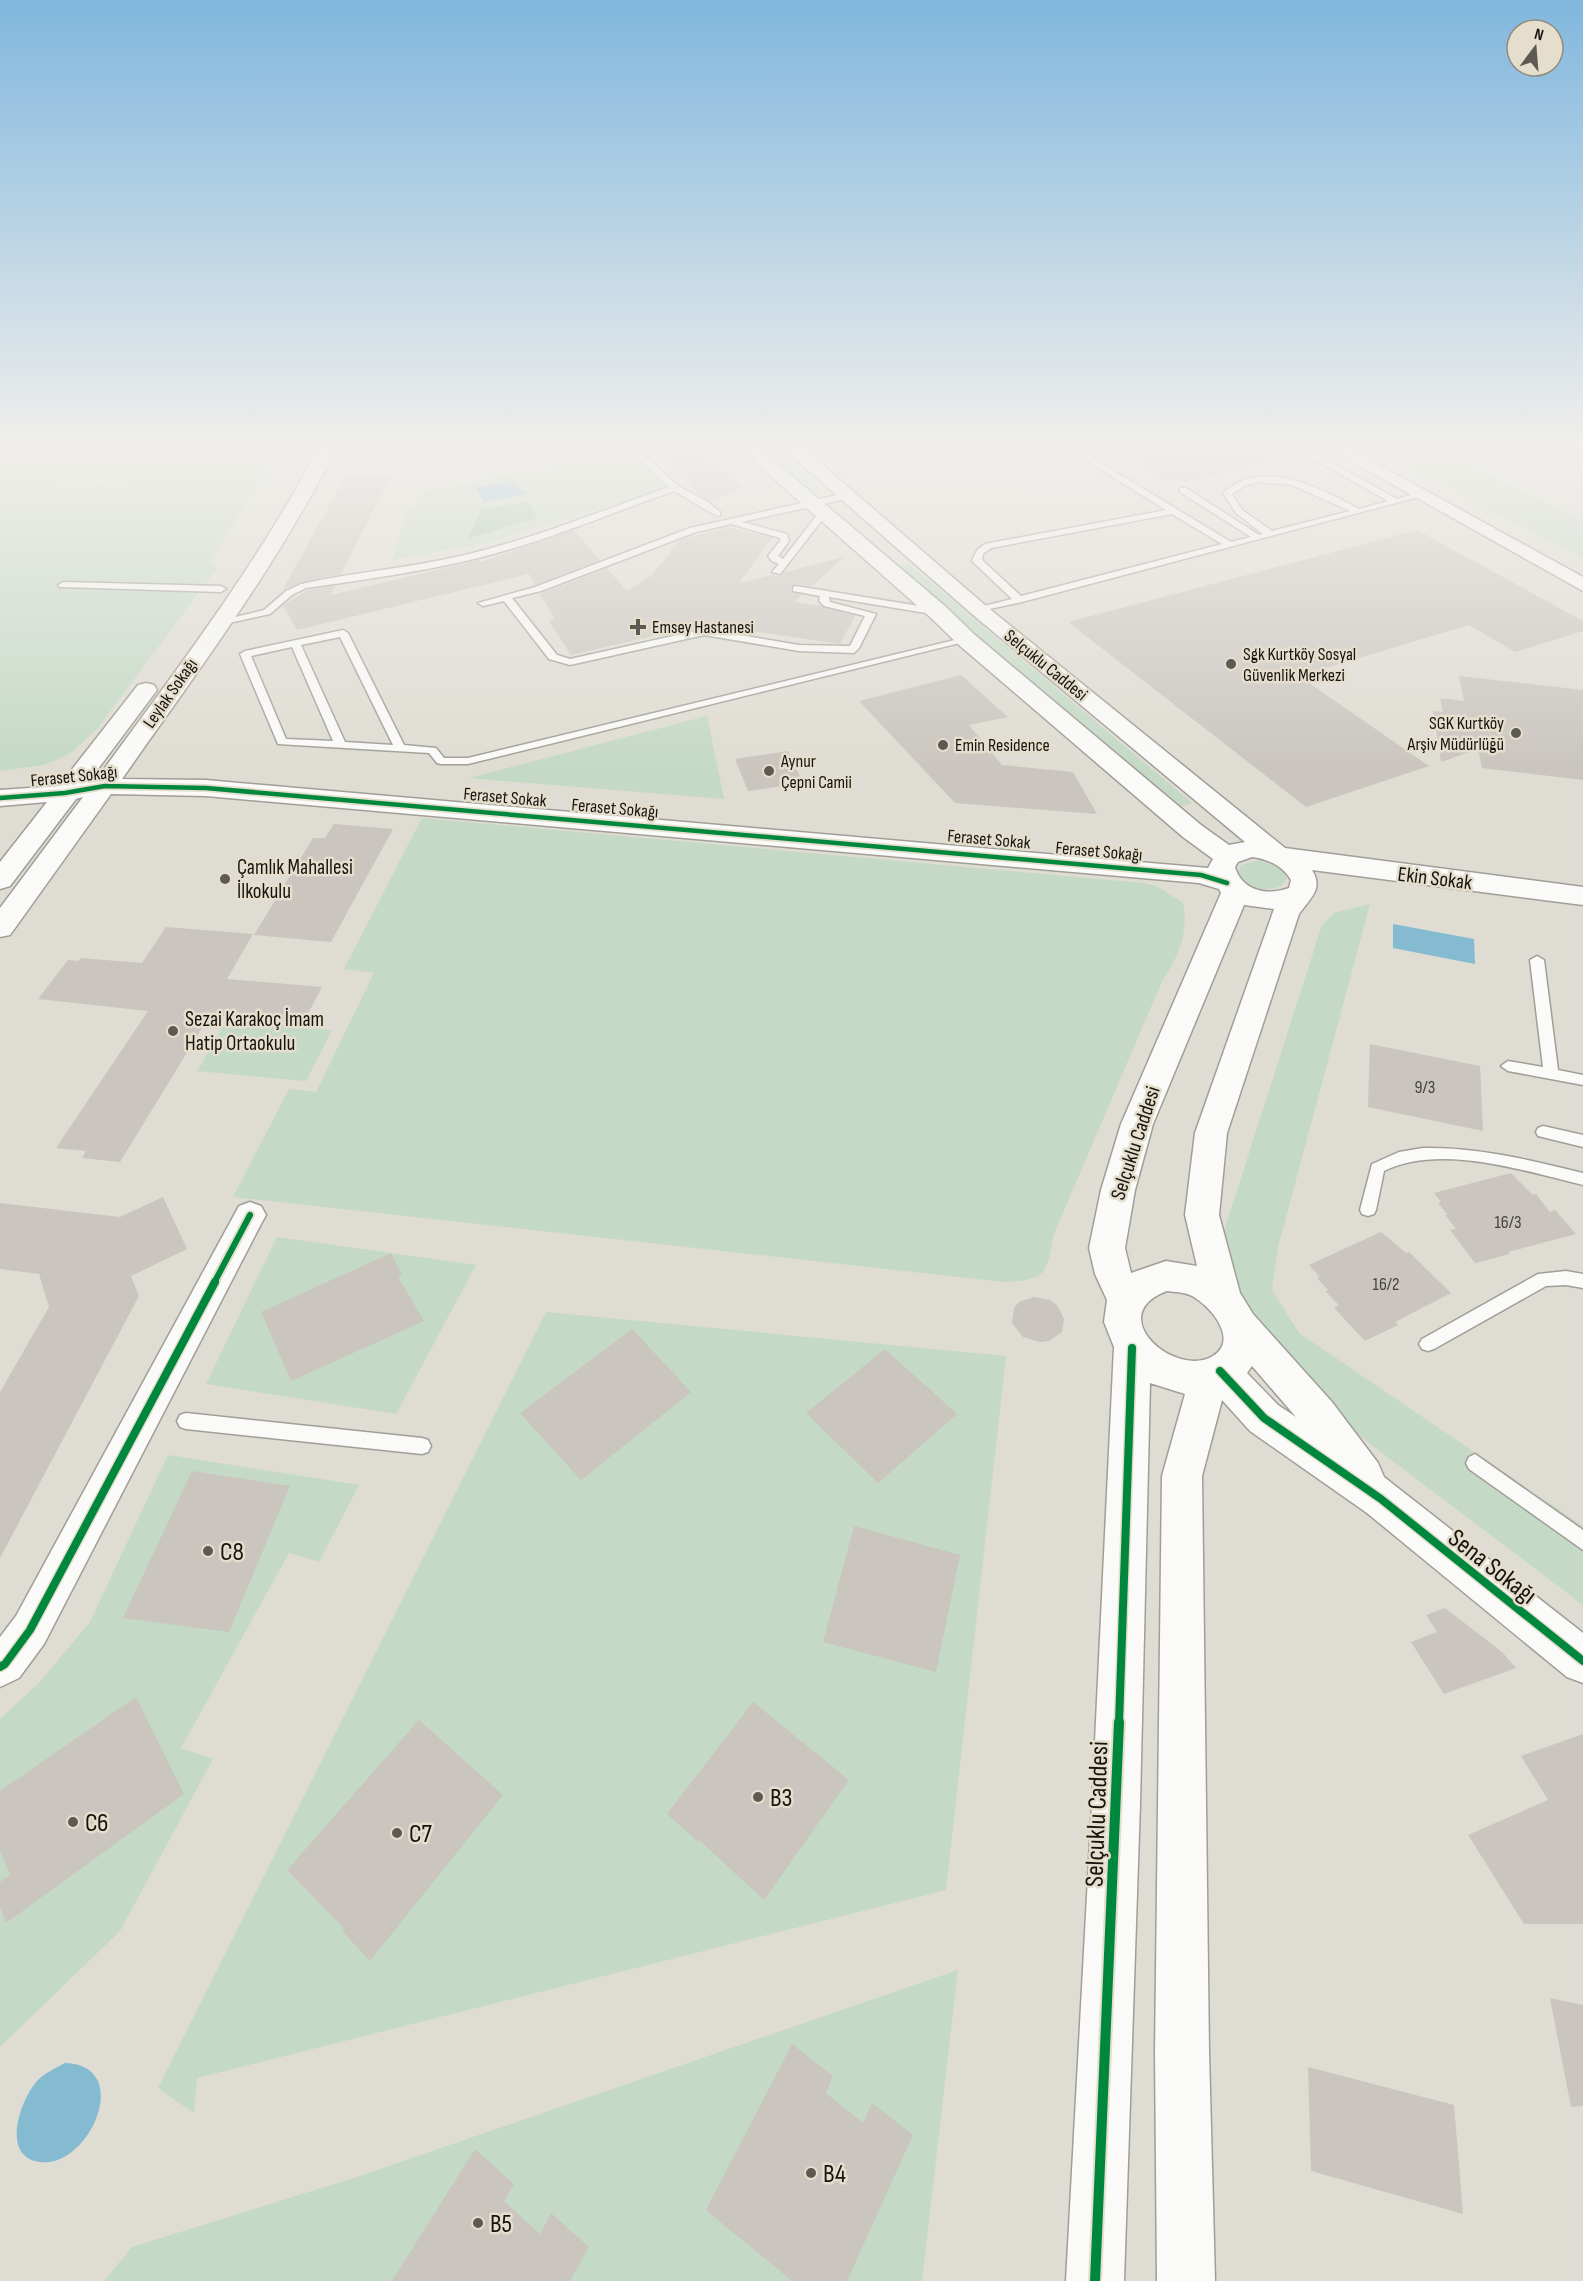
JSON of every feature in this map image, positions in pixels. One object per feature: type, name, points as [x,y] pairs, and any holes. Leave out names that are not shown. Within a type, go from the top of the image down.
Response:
[{"type":"street","name":"Leylak Sokağı","points":[[0,928],[93,781],[245,555]]},
{"type":"street","name":"Leylak Sokağı","points":[[0,880],[93,781],[220,622],[264,555]]},
{"type":"street","name":"Selçuklu Caddesi","points":[[872,555],[967,640],[1192,831],[1229,872],[1137,1124],[1118,1191],[1107,1248],[1113,1274],[1125,1300]]},
{"type":"street","name":"Selçuklu Caddesi","points":[[916,555],[979,610],[1302,872],[1305,880],[1302,890]]},
{"type":"street","points":[[1530,555],[1583,585]]},
{"type":"street","points":[[1551,555],[1583,573]]},
{"type":"street","points":[[0,783],[93,781]]},
{"type":"street","name":"Feraset Sokağı","points":[[0,798],[93,781],[206,788],[1201,875],[1229,872],[1263,900],[1277,901],[1302,890]]},
{"type":"street","name":"Ekin Sokak","points":[[1229,872],[1240,851],[1251,849],[1583,896]]},
{"type":"street","name":"Ekin Sokak","points":[[1302,890],[1330,881],[1583,912]]},
{"type":"street","points":[[1302,890],[1286,913],[1211,1133],[1202,1215],[1232,1311],[1242,1341],[1238,1355],[1228,1367],[1214,1373],[1197,1378],[1179,1376],[1162,1371],[1143,1358],[1132,1348],[1123,1332],[1121,1315],[1125,1300],[1134,1288],[1149,1279],[1166,1276],[1195,1281],[1232,1311],[1318,1415],[1381,1499]]},
{"type":"street","points":[[0,1667],[5,1664],[30,1630],[250,1215]]},
{"type":"street","name":"Selçuklu Caddesi","points":[[1095,2281],[1116,1804],[1132,1348]]},
{"type":"street","points":[[1214,1373],[1264,1419],[1381,1499]]},
{"type":"street","points":[[1186,2281],[1182,2040],[1182,1476],[1214,1373]]},
{"type":"street","name":"Sena Sokağı","points":[[1381,1499],[1583,1661]]},
{"type":"lane","points":[[220,622],[267,612],[288,593],[304,586],[413,569],[476,555]]},
{"type":"lane","points":[[483,603],[538,589],[625,555]]},
{"type":"lane","points":[[773,555],[785,563]]},
{"type":"lane","points":[[777,572],[789,555]]},
{"type":"lane","points":[[977,555],[977,561],[1019,600]]},
{"type":"lane","points":[[979,610],[1185,555]]},
{"type":"lane","points":[[63,585],[221,589]]},
{"type":"lane","points":[[796,589],[938,612]]},
{"type":"lane","points":[[507,598],[553,657],[570,662],[704,632],[799,648],[850,651],[854,648],[871,614],[827,604],[824,601],[825,595]]},
{"type":"lane","points":[[400,748],[343,633],[245,654],[282,742],[432,750],[441,761],[468,761],[967,640]]},
{"type":"lane","points":[[295,643],[340,744]]},
{"type":"lane","points":[[1537,960],[1551,1074]]},
{"type":"lane","points":[[1508,1066],[1583,1080]]},
{"type":"lane","points":[[1543,1132],[1583,1141]]},
{"type":"lane","points":[[1368,1210],[1377,1168],[1400,1157],[1424,1154],[1464,1155],[1583,1179]]},
{"type":"lane","points":[[1428,1344],[1544,1279],[1566,1278],[1583,1281]]},
{"type":"lane","points":[[186,1421],[422,1446]]},
{"type":"lane","points":[[1475,1463],[1583,1541]]},
{"type":"green space","points":[[0,555],[214,555],[211,562],[217,568],[98,728],[72,752],[59,759],[43,765],[0,771]]},
{"type":"green space","points":[[393,555],[417,555],[392,560]]},
{"type":"green space","points":[[909,564],[1192,803],[1178,808],[897,567]]},
{"type":"green space","points":[[707,716],[724,799],[469,778]]},
{"type":"green space","points":[[422,818],[1143,883],[1157,886],[1183,903],[1184,933],[1174,962],[1163,979],[1053,1236],[1045,1268],[1036,1277],[1028,1280],[1004,1282],[233,1197],[289,1089],[316,1092],[374,973],[344,969]]},
{"type":"green space","points":[[1260,860],[1272,863],[1283,870],[1287,878],[1281,886],[1269,889],[1257,888],[1246,883],[1238,873],[1241,865]]},
{"type":"green space","points":[[1370,904],[1278,1247],[1272,1290],[1299,1333],[1583,1526],[1583,1605],[1348,1427],[1214,1269],[1216,1256],[1322,925],[1334,913]]},
{"type":"green space","points":[[227,1020],[332,1030],[306,1081],[197,1071]]},
{"type":"green space","points":[[277,1237],[476,1265],[396,1414],[206,1384]]},
{"type":"green space","points":[[546,1312],[1006,1356],[946,1890],[197,2078],[194,2113],[158,2088]]},
{"type":"green space","points":[[168,1455],[359,1485],[319,1562],[289,1553],[181,1748],[213,1759],[120,1931],[0,2047],[0,1719],[38,1684],[90,1622]]},
{"type":"green space","points":[[958,1970],[922,2281],[104,2281],[132,2247],[357,2177]]},
{"type":"water","points":[[1393,924],[1474,939],[1475,964],[1393,948]]},
{"type":"water","points":[[65,2063],[86,2068],[98,2080],[101,2097],[97,2116],[88,2134],[74,2150],[58,2160],[40,2162],[28,2158],[20,2150],[17,2126],[20,2113],[31,2089],[38,2080]]},
{"type":"building","points":[[302,555],[350,555],[341,574],[301,582],[282,591]]},
{"type":"building","points":[[500,555],[596,555],[600,560],[535,585],[529,574],[297,630],[283,606],[307,590],[335,586],[331,595],[479,560],[481,562]]},
{"type":"building","points":[[668,555],[759,555],[739,583],[773,575],[779,576],[785,572],[844,557],[812,586],[796,584],[791,587],[791,592],[802,595],[795,602],[821,606],[855,616],[840,644],[705,624],[571,655],[549,621],[555,619],[540,594],[607,568],[627,591],[652,575]]},
{"type":"building","name":"Sgk Kurtköy Sosyal Güvenlik Merkezi","points":[[1320,555],[1463,555],[1583,621],[1583,631],[1515,652],[1469,625],[1299,676],[1429,766],[1306,807],[1068,622]]},
{"type":"building","name":"Emin Residence","points":[[961,675],[1008,717],[969,725],[1002,765],[1073,772],[1097,814],[955,803],[859,701]]},
{"type":"building","name":"SGK Kurtköy Arşiv Müdürlüğü","points":[[1459,676],[1583,690],[1583,780],[1482,768],[1478,749],[1441,762],[1433,711],[1443,712],[1440,698],[1464,701]]},
{"type":"building","name":"Aynur Çepni Camii","points":[[788,751],[803,783],[748,791],[735,759]]},
{"type":"building","points":[[334,824],[393,829],[331,942],[254,935],[313,838],[325,838]]},
{"type":"building","points":[[166,927],[253,934],[227,979],[322,987],[303,1023],[210,1015],[120,1162],[82,1158],[86,1151],[56,1148],[148,1011],[38,999],[68,960],[78,961],[81,958],[142,963]]},
{"type":"building","points":[[1370,1044],[1480,1066],[1483,1131],[1368,1107]]},
{"type":"building","points":[[1511,1173],[1533,1195],[1536,1194],[1550,1212],[1555,1210],[1576,1234],[1475,1263],[1450,1230],[1456,1229],[1445,1215],[1448,1215],[1438,1203],[1441,1202],[1434,1193]]},
{"type":"building","points":[[163,1197],[187,1249],[131,1276],[139,1296],[0,1558],[0,1392],[49,1307],[39,1274],[0,1269],[0,1203],[120,1217]]},
{"type":"building","points":[[1381,1232],[1406,1253],[1409,1252],[1451,1293],[1395,1322],[1398,1325],[1365,1341],[1334,1308],[1339,1305],[1326,1292],[1328,1290],[1317,1278],[1320,1277],[1309,1265]]},
{"type":"building","points":[[391,1253],[402,1275],[398,1277],[424,1321],[291,1381],[261,1312]]},
{"type":"building","points":[[1034,1297],[1050,1300],[1057,1305],[1064,1319],[1062,1332],[1049,1341],[1040,1342],[1023,1337],[1012,1323],[1014,1308],[1019,1302]]},
{"type":"building","points":[[632,1329],[691,1392],[581,1480],[520,1413]]},
{"type":"building","points":[[885,1349],[957,1414],[878,1483],[806,1413]]},
{"type":"building","name":"C8","points":[[192,1471],[290,1486],[229,1632],[123,1618]]},
{"type":"building","points":[[854,1526],[960,1555],[936,1672],[823,1642]]},
{"type":"building","points":[[1445,1608],[1502,1652],[1516,1668],[1444,1694],[1411,1642],[1437,1632],[1426,1615]]},
{"type":"building","name":"C6","points":[[136,1697],[184,1794],[6,1923],[0,1906],[0,1882],[10,1875],[0,1850],[0,1791]]},
{"type":"building","name":"B3","points":[[753,1702],[849,1780],[764,1900],[667,1814]]},
{"type":"building","name":"C7","points":[[419,1720],[503,1795],[370,1961],[342,1931],[344,1928],[287,1870]]},
{"type":"building","points":[[1583,1734],[1583,1924],[1524,1924],[1468,1835],[1548,1800],[1521,1756]]},
{"type":"building","points":[[1550,1998],[1583,2005],[1583,2106],[1571,2107]]},
{"type":"building","name":"B4","points":[[792,2044],[833,2076],[826,2093],[863,2123],[872,2103],[913,2135],[847,2281],[792,2281],[706,2210]]},
{"type":"building","points":[[1308,2067],[1454,2105],[1463,2214],[1311,2171]]},
{"type":"building","name":"B5","points":[[475,2149],[514,2184],[504,2201],[540,2234],[551,2213],[589,2247],[570,2281],[392,2281]]},
{"type":"cycle path","name":"Feraset Sokak","points":[[0,798],[65,793],[105,786],[206,788],[1201,875],[1227,883]]},
{"type":"cycle path","points":[[0,1667],[5,1664],[30,1630],[250,1215]]},
{"type":"cycle path","points":[[1095,2281],[1116,1804],[1132,1348]]},
{"type":"cycle path","points":[[1220,1371],[1264,1418],[1381,1499],[1583,1661]]},
{"type":"place","name":"Emsey Hastanesi","points":[[638,627]]},
{"type":"place","name":"Sgk Kurtköy Sosyal Güvenlik Merkezi","points":[[1231,664]]},
{"type":"place","name":"SGK Kurtköy Arşiv Müdürlüğü","points":[[1516,733]]},
{"type":"place","name":"Emin Residence","points":[[943,745]]},
{"type":"place","name":"Aynur Çepni Camii","points":[[769,771]]},
{"type":"place","name":"Çamlık Mahallesi İlkokulu","points":[[225,879]]},
{"type":"place","name":"Sezai Karakoç İmam Hatip Ortaokulu","points":[[173,1031]]},
{"type":"place","name":"C8","points":[[208,1551]]},
{"type":"place","name":"B3","points":[[758,1797]]},
{"type":"place","name":"C6","points":[[73,1822]]},
{"type":"place","name":"C7","points":[[397,1833]]},
{"type":"place","name":"B4","points":[[811,2173]]},
{"type":"place","name":"B5","points":[[478,2223]]}]
